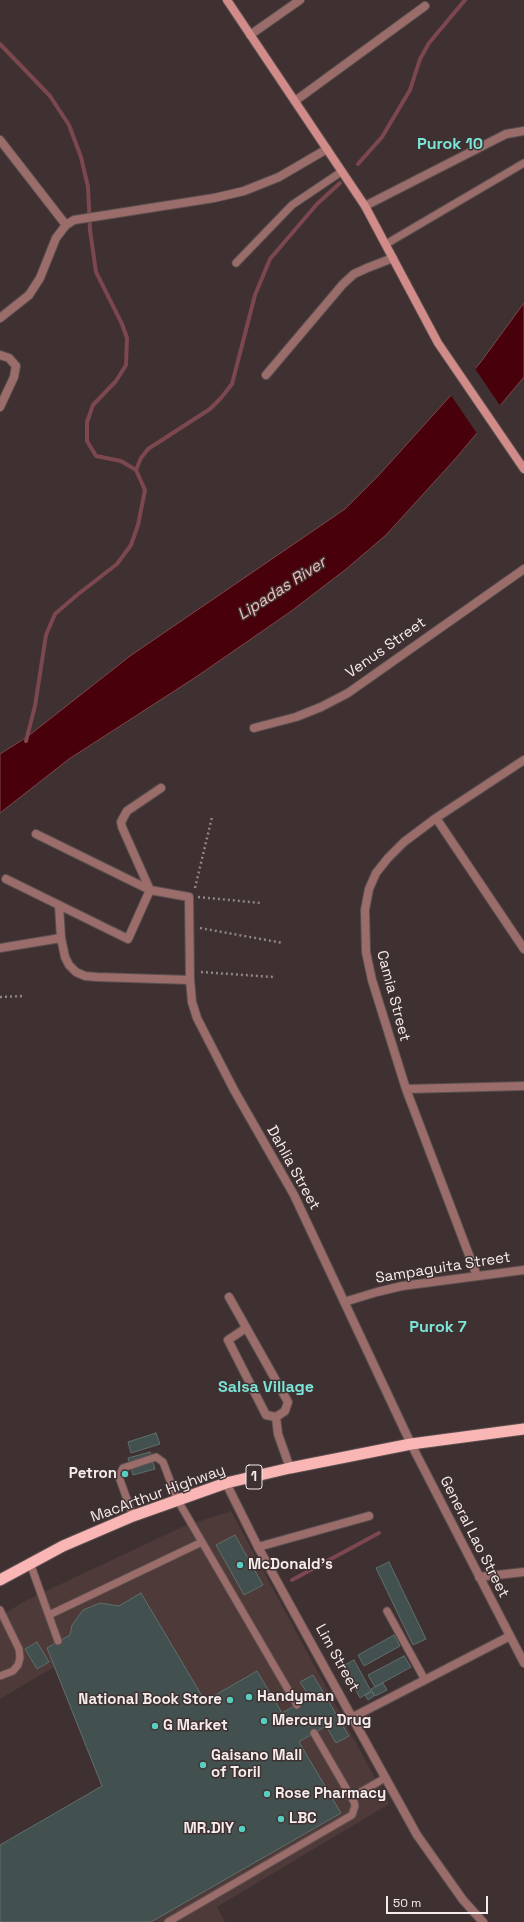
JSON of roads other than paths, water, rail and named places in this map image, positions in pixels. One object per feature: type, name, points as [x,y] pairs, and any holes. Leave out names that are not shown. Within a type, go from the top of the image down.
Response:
[{"type":"highway","name":"MacArthur Highway","points":[[0,1580],[30,1563],[133,1516],[226,1483],[290,1468],[410,1444],[524,1429]]},
{"type":"main road","points":[[227,0],[365,206],[422,315],[452,366],[524,469]]},
{"type":"street","points":[[250,35],[300,0]]},
{"type":"street","points":[[294,101],[425,6]]},
{"type":"street","points":[[365,206],[506,134],[524,132]]},
{"type":"street","points":[[0,140],[66,225]]},
{"type":"street","points":[[0,318],[19,304],[35,287],[56,238],[66,225],[84,217],[207,199],[244,191],[280,177],[327,149]]},
{"type":"street","points":[[266,375],[343,284],[354,274],[393,258]]},
{"type":"street","points":[[0,355],[10,358],[16,366],[14,378],[0,407]]},
{"type":"street","name":"Venus Street","points":[[254,728],[296,717],[321,707],[348,693],[524,569]]},
{"type":"street","name":"Camia Street","points":[[477,1276],[406,1089],[372,980],[366,952],[365,910],[369,889],[376,873],[404,842],[436,818],[524,760]]},
{"type":"street","points":[[6,879],[128,939],[150,890],[121,822],[127,811],[161,788]]},
{"type":"street","points":[[436,818],[524,949]]},
{"type":"street","points":[[36,834],[150,890]]},
{"type":"street","name":"Dahlia Street","points":[[150,890],[189,897],[190,975],[192,1002],[207,1039],[249,1118],[294,1195],[410,1444]]},
{"type":"street","points":[[59,905],[61,938],[65,957],[69,965],[76,972],[84,976],[190,975]]},
{"type":"street","points":[[0,948],[61,938]]},
{"type":"street","points":[[406,1089],[524,1086]]},
{"type":"street","name":"Sampaguita Street","points":[[344,1302],[402,1286],[524,1270]]},
{"type":"street","points":[[229,1297],[288,1402],[285,1411],[276,1417],[266,1416],[228,1340],[246,1328]]},
{"type":"street","points":[[276,1417],[278,1434],[290,1468]]},
{"type":"street","name":"General Lao Street","points":[[410,1444],[524,1663]]},
{"type":"street","name":"Lim Street","points":[[226,1483],[258,1547],[423,1846],[463,1900],[483,1922]]},
{"type":"street","points":[[258,1547],[370,1516]]},
{"type":"street","points":[[479,1577],[524,1572]]},
{"type":"street","points":[[353,1717],[510,1636]]},
{"type":"lane","points":[[386,244],[524,163]]},
{"type":"lane","points":[[236,263],[292,205],[341,172]]},
{"type":"lane","points":[[133,1516],[119,1477],[123,1468],[156,1457],[163,1462],[176,1500],[297,1705]]},
{"type":"lane","points":[[49,1615],[202,1542]]},
{"type":"lane","points":[[30,1563],[58,1641]]},
{"type":"lane","points":[[0,1610],[19,1649],[20,1658],[18,1665],[13,1671],[0,1676]]},
{"type":"lane","points":[[387,1611],[425,1680]]},
{"type":"lane","points":[[168,1922],[348,1818],[354,1811],[355,1806],[352,1797],[314,1733]]},
{"type":"lane","points":[[352,1797],[385,1778]]},
{"type":"water","name":"Lipadas River","points":[[524,303],[524,377],[456,458],[386,535],[345,570],[290,612],[196,677],[69,759],[0,813],[0,754],[27,737],[130,656],[345,509],[379,475],[480,363]]},
{"type":"waterway","points":[[358,164],[382,137],[410,90],[420,59],[429,43],[465,0]]},
{"type":"waterway","points":[[0,44],[50,96],[69,125],[81,157],[88,187],[90,230],[96,272],[122,324],[127,338],[126,365],[116,381],[93,405],[87,422],[87,441],[96,456],[121,461],[136,470],[145,490],[138,525],[131,545],[117,564],[55,614],[46,635],[35,706],[26,741]]},
{"type":"waterway","points":[[136,470],[141,458],[148,449],[210,409],[232,384],[255,295],[270,259],[317,204],[340,183]]},
{"type":"waterway","points":[[292,1580],[379,1533]]},
{"type":"place","name":"Petron","points":[[125,1474]]},
{"type":"place","name":"McDonald's","points":[[240,1565]]},
{"type":"place","name":"Handyman","points":[[249,1697]]},
{"type":"place","name":"National Book Store","points":[[230,1700]]},
{"type":"place","name":"Mercury Drug","points":[[264,1721]]},
{"type":"place","name":"G Market","points":[[155,1726]]},
{"type":"place","name":"Gaisano Mall of Toril","points":[[203,1765]]},
{"type":"place","name":"Rose Pharmacy","points":[[267,1794]]},
{"type":"place","name":"LBC","points":[[281,1819]]},
{"type":"place","name":"MR.DIY","points":[[242,1829]]},
{"type":"district","name":"Purok 10","points":[[450,145]]},
{"type":"district","name":"Purok 7","points":[[438,1328]]},
{"type":"district","name":"Salsa Village","points":[[266,1388]]}]
